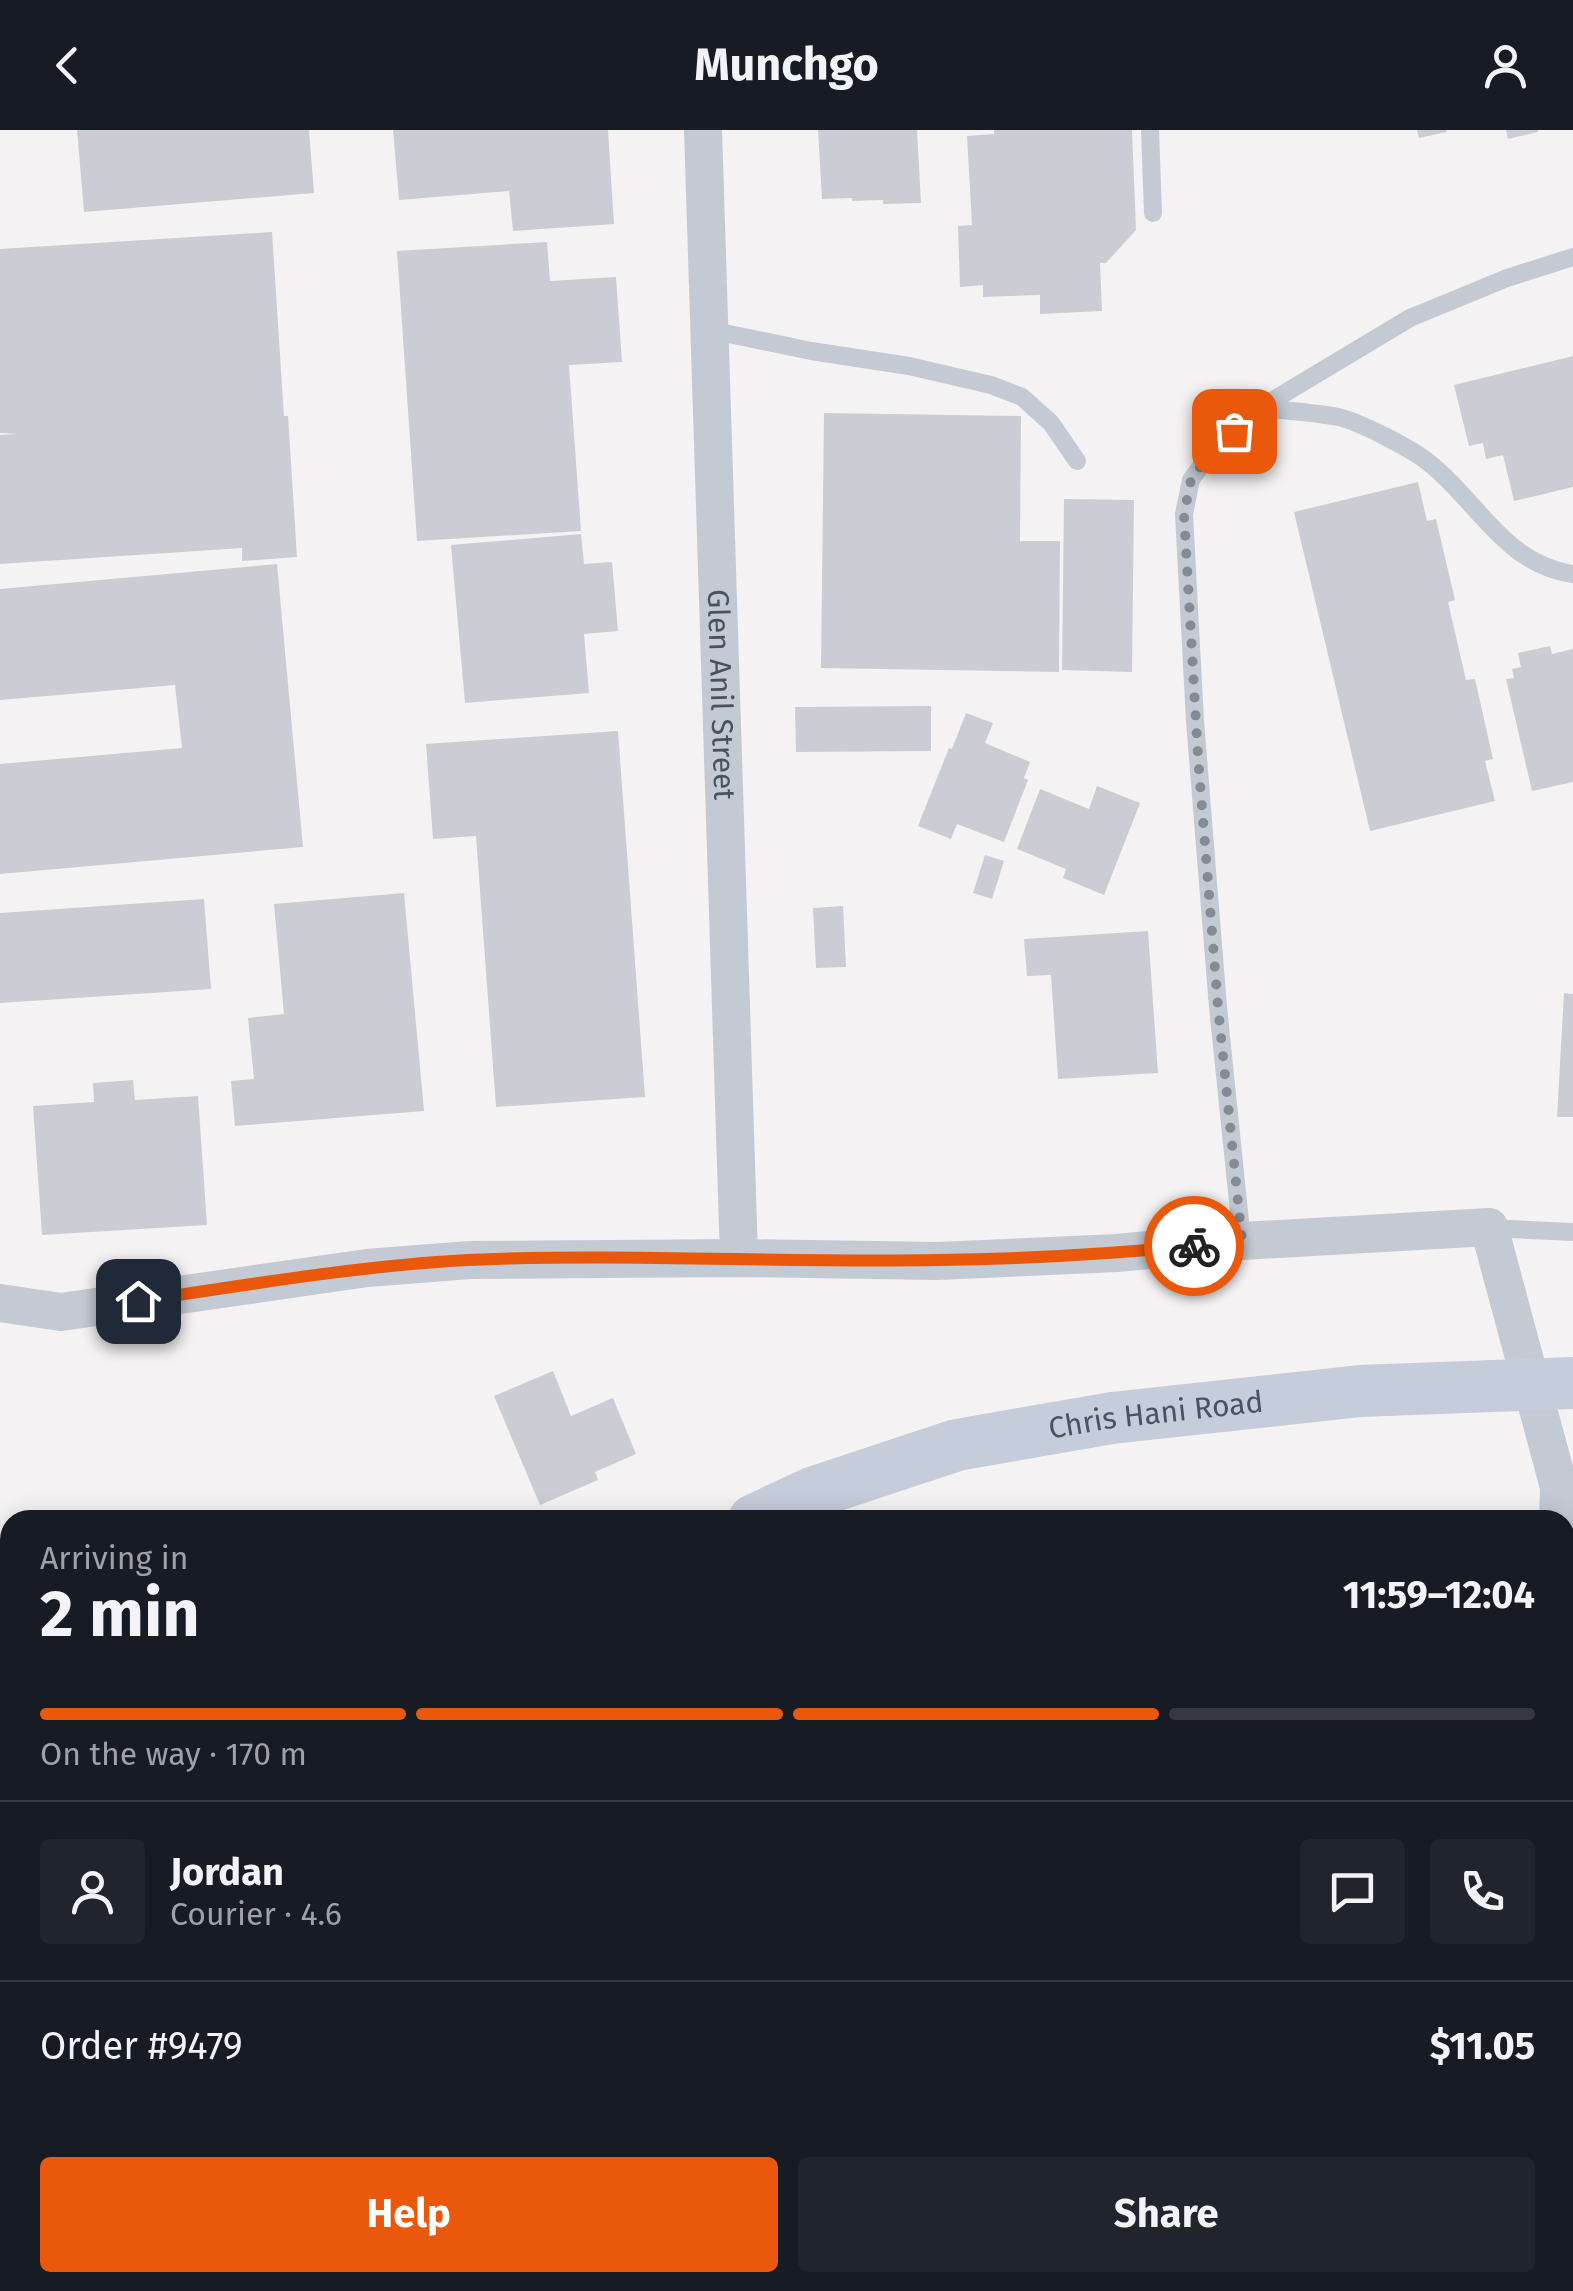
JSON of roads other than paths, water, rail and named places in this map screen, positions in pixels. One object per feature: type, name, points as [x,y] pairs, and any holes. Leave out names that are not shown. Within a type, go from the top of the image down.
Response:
[{"type":"street","name":"Glen Anil Street","points":[[704,130],[739,1258]]},
{"type":"street","points":[[0,1303],[61,1312],[367,1268],[470,1260],[937,1260],[1117,1253],[1242,1241],[1489,1228],[1552,1384],[1562,1510]]},
{"type":"street","name":"Chris Hani Road","points":[[775,1510],[812,1492],[957,1445],[1112,1418],[1360,1392],[1552,1384]]},
{"type":"lane","points":[[1150,130],[1153,213]]},
{"type":"lane","points":[[1242,1241],[1200,778],[1184,514],[1191,480],[1209,454],[1260,408],[1410,318],[1507,278],[1573,257]]},
{"type":"lane","points":[[710,330],[991,385],[1022,397],[1051,423],[1077,460]]},
{"type":"lane","points":[[1260,408],[1342,418],[1396,443],[1428,461],[1507,544],[1554,571],[1573,574]]},
{"type":"lane","points":[[1489,1228],[1573,1232]]}]
